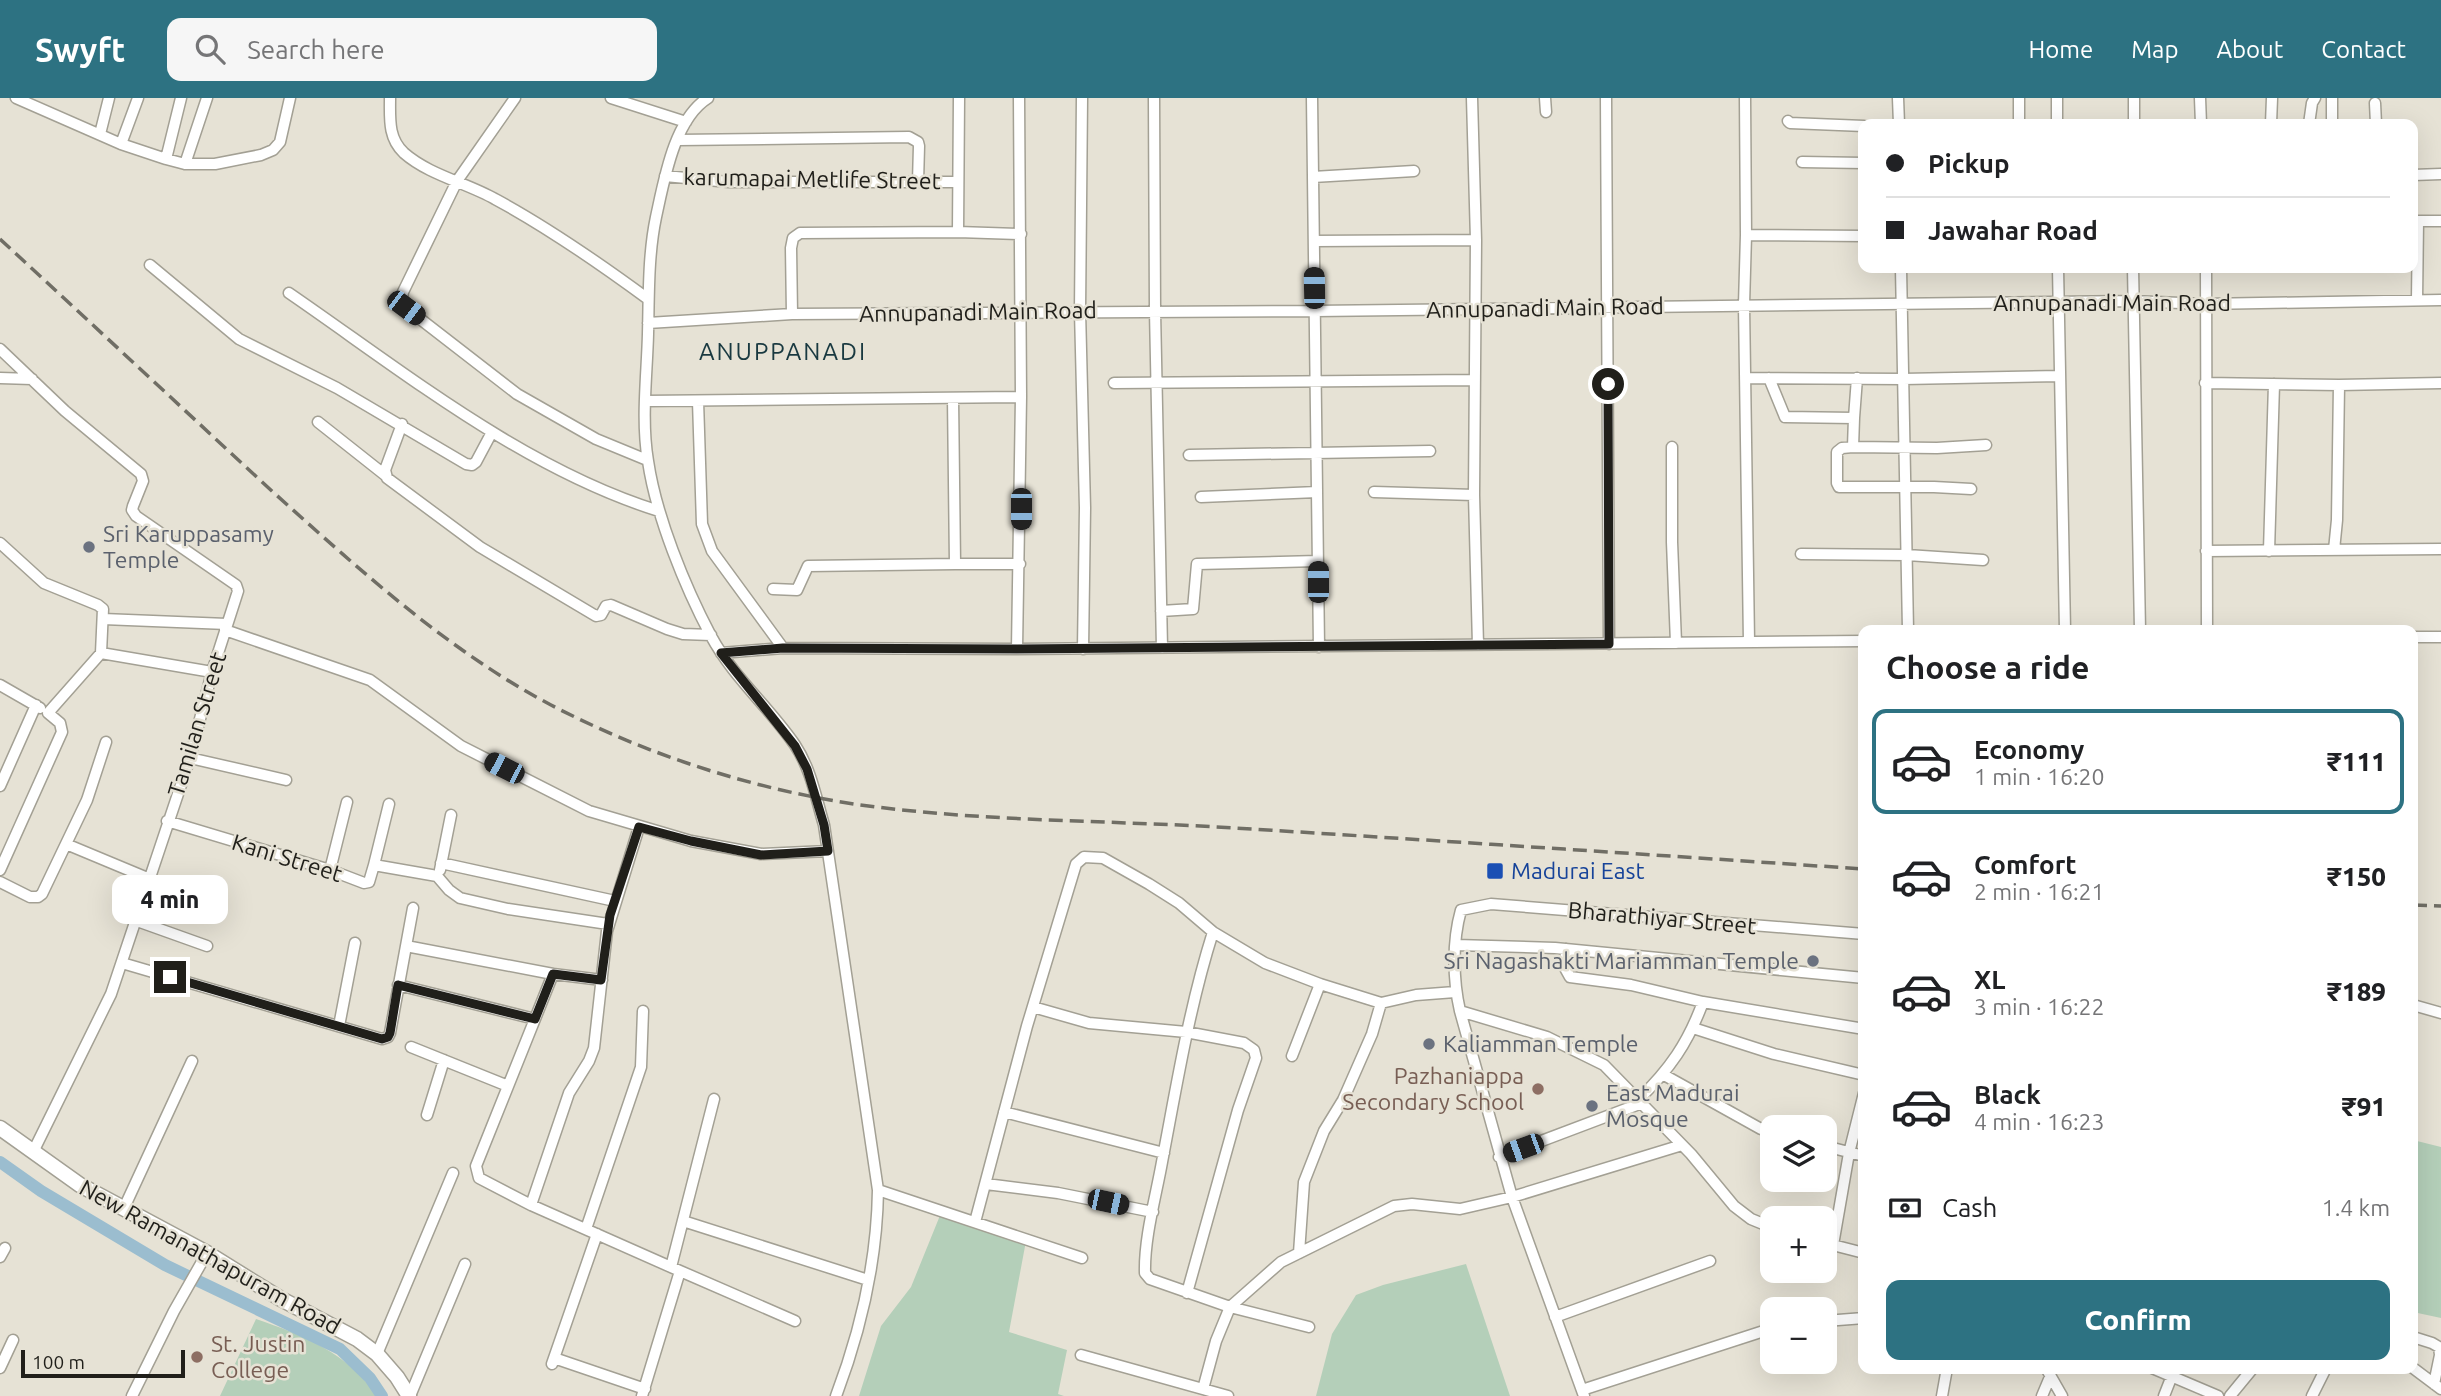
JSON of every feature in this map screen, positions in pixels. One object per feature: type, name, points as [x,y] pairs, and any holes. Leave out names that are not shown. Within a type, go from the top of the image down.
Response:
[{"type":"main road","name":"New Ramanathapuram Road","points":[[0,1128],[80,1185],[207,1253],[281,1299],[358,1339],[377,1354],[410,1396]]},
{"type":"street","points":[[16,98],[121,144],[185,164],[215,164],[273,150],[280,142],[290,98]]},
{"type":"street","points":[[46,111],[50,98]]},
{"type":"street","points":[[100,134],[109,98]]},
{"type":"street","points":[[121,144],[138,98]]},
{"type":"street","points":[[166,159],[181,98]]},
{"type":"street","points":[[185,164],[207,98]]},
{"type":"street","points":[[390,98],[390,131],[404,153],[419,163],[493,197],[573,244],[648,299]]},
{"type":"street","points":[[515,98],[457,181],[402,298],[406,308],[517,394],[597,439],[647,460]]},
{"type":"street","points":[[611,98],[686,122]]},
{"type":"street","points":[[708,98],[694,110],[678,140],[665,176],[652,237],[648,299],[647,460],[659,511],[674,554],[710,635],[721,653],[795,746],[807,769],[824,825],[878,1190],[878,1218],[864,1307],[836,1396]]},
{"type":"street","name":"karumapai Metlife Street","points":[[958,98],[958,232]]},
{"type":"street","points":[[1017,649],[1021,397],[1019,98]]},
{"type":"street","points":[[1082,98],[1080,312],[1085,508],[1083,649]]},
{"type":"street","points":[[1154,98],[1161,648]]},
{"type":"street","points":[[1312,98],[1319,646]]},
{"type":"street","points":[[1472,98],[1476,240],[1474,495],[1478,645]]},
{"type":"street","points":[[1545,98],[1546,111]]},
{"type":"street","points":[[1606,98],[1609,644]]},
{"type":"street","points":[[1745,98],[1744,305],[1749,642]]},
{"type":"street","points":[[1898,98],[1899,119]]},
{"type":"street","points":[[2019,98],[2019,119]]},
{"type":"street","points":[[2057,98],[2057,119]]},
{"type":"street","points":[[2134,98],[2134,119]]},
{"type":"street","points":[[2200,98],[2201,119]]},
{"type":"street","points":[[2271,119],[2272,98]]},
{"type":"street","points":[[2310,119],[2315,98]]},
{"type":"street","points":[[2332,98],[2332,119]]},
{"type":"street","points":[[2375,103],[2376,119]]},
{"type":"street","points":[[1788,121],[1858,126]]},
{"type":"street","points":[[678,140],[909,137],[918,142],[919,146],[918,182]]},
{"type":"street","points":[[1802,162],[1858,163]]},
{"type":"street","points":[[1313,177],[1414,172]]},
{"type":"street","points":[[2418,175],[2441,174]]},
{"type":"street","name":"karumapai Metlife Street","points":[[665,176],[729,182],[958,182]]},
{"type":"street","points":[[2418,221],[2441,221]]},
{"type":"street","points":[[792,314],[791,248],[793,238],[800,233],[1021,234]]},
{"type":"street","points":[[1746,236],[1858,236]]},
{"type":"street","points":[[1314,241],[1476,240]]},
{"type":"street","points":[[150,265],[239,339],[337,388],[466,464],[472,465],[476,462],[492,432]]},
{"type":"street","points":[[1900,273],[1908,625]]},
{"type":"street","points":[[2058,273],[2064,625]]},
{"type":"street","points":[[2133,273],[2140,625]]},
{"type":"street","points":[[2206,273],[2207,625]]},
{"type":"street","points":[[2417,273],[2417,300]]},
{"type":"street","points":[[289,293],[520,450],[627,501],[659,511]]},
{"type":"street","name":"Annupanadi Main Road","points":[[648,323],[792,314],[2441,300]]},
{"type":"street","points":[[0,349],[65,411],[141,474],[142,481],[132,506],[136,516],[236,584],[237,597],[226,627],[103,619]]},
{"type":"street","points":[[1745,378],[2060,376]]},
{"type":"street","points":[[0,378],[32,379]]},
{"type":"street","points":[[1769,378],[1785,417],[1854,418]]},
{"type":"street","points":[[1853,447],[1857,378]]},
{"type":"street","points":[[1114,383],[1475,380]]},
{"type":"street","points":[[2205,383],[2441,383]]},
{"type":"street","points":[[2269,551],[2274,384]]},
{"type":"street","points":[[2333,550],[2337,520],[2339,385]]},
{"type":"street","points":[[646,401],[1021,397]]},
{"type":"street","points":[[953,398],[955,564]]},
{"type":"street","points":[[698,401],[702,524],[705,537],[712,551],[783,648]]},
{"type":"street","points":[[318,422],[389,480],[480,547],[596,615],[601,615],[606,606],[611,605],[683,634],[710,635]]},
{"type":"street","points":[[385,475],[402,424]]},
{"type":"street","points":[[1971,489],[1839,487],[1836,483],[1838,452],[1842,448],[1853,447],[1937,448],[1986,445]]},
{"type":"street","points":[[1672,447],[1676,643]]},
{"type":"street","points":[[1189,456],[1430,451]]},
{"type":"street","points":[[1201,496],[1317,492]]},
{"type":"street","points":[[1374,492],[1474,495]]},
{"type":"street","points":[[0,543],[44,583],[103,609],[101,653],[48,713]]},
{"type":"street","points":[[2206,551],[2441,549]]},
{"type":"street","points":[[1801,554],[1907,555],[1983,560]]},
{"type":"street","points":[[1161,611],[1193,609],[1197,564],[1318,561]]},
{"type":"street","points":[[773,589],[797,590],[806,569],[813,566],[1020,564]]},
{"type":"street","name":"Tamilan Street","points":[[33,1152],[111,994],[190,758],[226,627],[370,680],[461,746],[589,811],[691,841],[761,855],[828,851]]},
{"type":"street","points":[[2418,637],[2441,638]]},
{"type":"street","points":[[721,653],[783,648],[1083,649],[1858,641]]},
{"type":"street","points":[[101,653],[212,672]]},
{"type":"street","points":[[0,685],[48,713],[60,723],[62,732],[2,863]]},
{"type":"street","points":[[0,786],[36,705]]},
{"type":"street","points":[[0,882],[30,897],[42,894],[87,800],[106,742]]},
{"type":"street","points":[[190,758],[286,780]]},
{"type":"street","points":[[330,870],[347,802]]},
{"type":"street","points":[[374,865],[389,804]]},
{"type":"street","points":[[451,815],[437,876],[460,898],[508,909],[608,924]]},
{"type":"street","name":"Kani Street","points":[[167,821],[330,870],[364,883],[369,882],[374,865],[437,876]]},
{"type":"street","points":[[531,1205],[569,1093],[594,1048],[608,924],[639,827]]},
{"type":"street","points":[[66,844],[150,879]]},
{"type":"street","points":[[975,1222],[1033,1007],[1076,864],[1084,857],[1103,858],[1149,884],[1213,932],[1265,963],[1320,984],[1381,1003],[1416,995],[1455,992]]},
{"type":"street","points":[[441,863],[615,901]]},
{"type":"street","name":"Bharathiyar Street","points":[[1456,945],[1461,910],[1491,904],[1858,934]]},
{"type":"street","points":[[122,963],[382,1039],[388,1037],[413,908]]},
{"type":"street","points":[[137,921],[207,946]]},
{"type":"street","points":[[1213,932],[1198,979],[1186,1032],[1153,1212],[1145,1273],[1150,1279],[1187,1293],[1309,1327]]},
{"type":"street","points":[[339,1026],[355,943]]},
{"type":"street","points":[[1760,1332],[1583,1393],[1499,1157],[1455,992],[1456,945],[1566,949],[1858,977]]},
{"type":"street","points":[[406,946],[553,974],[601,980]]},
{"type":"street","points":[[1566,949],[1564,968],[1570,976],[1858,1028]]},
{"type":"street","points":[[553,974],[477,1166],[477,1175],[531,1205],[795,1321]]},
{"type":"street","points":[[1292,1056],[1320,984]]},
{"type":"street","points":[[398,985],[535,1019]]},
{"type":"street","points":[[1499,1157],[1640,1101],[1664,1075],[1693,1028],[1703,1002]]},
{"type":"street","points":[[1299,1253],[1304,1182],[1324,1131],[1343,1100],[1372,1034],[1381,1003]]},
{"type":"street","points":[[2418,1006],[2441,1013]]},
{"type":"street","points":[[1033,1007],[1089,1023],[1186,1032],[1244,1043],[1254,1050],[1256,1058],[1238,1110],[1187,1293]]},
{"type":"street","points":[[643,1010],[641,1067],[553,1361],[643,1392],[676,1269],[683,1221],[715,1098]]},
{"type":"street","points":[[1460,1012],[1547,1037],[1614,1073],[1682,1145],[1734,1206],[1760,1223]]},
{"type":"street","points":[[1693,1028],[1774,1054],[1858,1074]]},
{"type":"street","points":[[411,1047],[508,1086]]},
{"type":"street","points":[[124,1208],[192,1060]]},
{"type":"street","points":[[427,1115],[444,1060]]},
{"type":"street","points":[[1664,1075],[1760,1128]]},
{"type":"street","points":[[1004,1112],[1164,1153]]},
{"type":"street","points":[[1837,1208],[1858,1117]]},
{"type":"street","points":[[1203,1389],[1216,1340],[1230,1307],[1281,1262],[1394,1206],[1412,1204],[1460,1209],[1512,1198],[1682,1145]]},
{"type":"street","points":[[1837,1150],[1858,1155]]},
{"type":"street","points":[[377,1354],[453,1173]]},
{"type":"street","points":[[986,1184],[1058,1193],[1153,1212]]},
{"type":"street","points":[[878,1190],[1082,1258]]},
{"type":"street","points":[[683,1221],[868,1280]]},
{"type":"street","points":[[1837,1246],[1858,1251]]},
{"type":"street","points":[[131,1396],[207,1253]]},
{"type":"street","points":[[1555,1317],[1710,1261]]},
{"type":"street","points":[[410,1396],[465,1264]]},
{"type":"street","points":[[1837,1320],[1858,1318]]},
{"type":"street","points":[[2418,1339],[2437,1345],[2440,1350],[2437,1389]]},
{"type":"street","points":[[0,1368],[13,1340]]},
{"type":"street","points":[[1081,1354],[1228,1396]]},
{"type":"street","points":[[2418,1372],[2437,1389]]},
{"type":"street","points":[[1942,1396],[1946,1374]]},
{"type":"street","points":[[2042,1396],[2048,1374]]},
{"type":"street","points":[[2049,1374],[2062,1396]]},
{"type":"street","points":[[2164,1396],[2173,1374]]},
{"type":"street","points":[[2175,1374],[2218,1396]]},
{"type":"street","points":[[2230,1396],[2248,1374]]},
{"type":"street","points":[[2312,1396],[2323,1374]]},
{"type":"green space","points":[[2418,1141],[2441,1147],[2441,1318],[2418,1313]]},
{"type":"green space","points":[[941,1213],[1026,1241],[1009,1332],[1067,1350],[1058,1394],[1064,1396],[859,1396],[881,1326],[911,1287]]},
{"type":"green space","points":[[1466,1264],[1510,1396],[1316,1396],[1332,1334],[1356,1295],[1383,1285]]},
{"type":"green space","points":[[256,1319],[323,1347],[352,1368],[377,1396],[220,1396]]},
{"type":"waterway","points":[[0,1162],[41,1191],[165,1265],[340,1349],[370,1378],[382,1396]]},
{"type":"railway","points":[[0,239],[273,492],[372,579],[440,634],[551,705],[623,739],[698,767],[776,789],[901,810],[1044,820],[1187,825],[1858,869]]},
{"type":"railway","points":[[2418,905],[2441,906]]},
{"type":"place","name":"Sri Karuppasamy Temple","points":[[89,547]]},
{"type":"place","name":"Madurai East","points":[[1495,871]]},
{"type":"place","name":"Sri Nagashakti Mariamman Temple","points":[[1813,961]]},
{"type":"place","name":"Kaliamman Temple","points":[[1429,1044]]},
{"type":"place","name":"Pazhaniappa Secondary School","points":[[1538,1089]]},
{"type":"place","name":"East Madurai Mosque","points":[[1592,1106]]},
{"type":"place","name":"St. Justin College","points":[[197,1357]]},
{"type":"district","name":"ANUPPANADI","points":[[783,352]]},
{"type":"route","points":[[170,977],[382,1039],[390,1033],[398,985],[535,1019],[553,974],[601,980],[610,915],[639,827],[761,855],[828,851],[824,825],[807,769],[795,746],[721,653],[783,648],[1017,649],[1609,644],[1608,384]]}]
